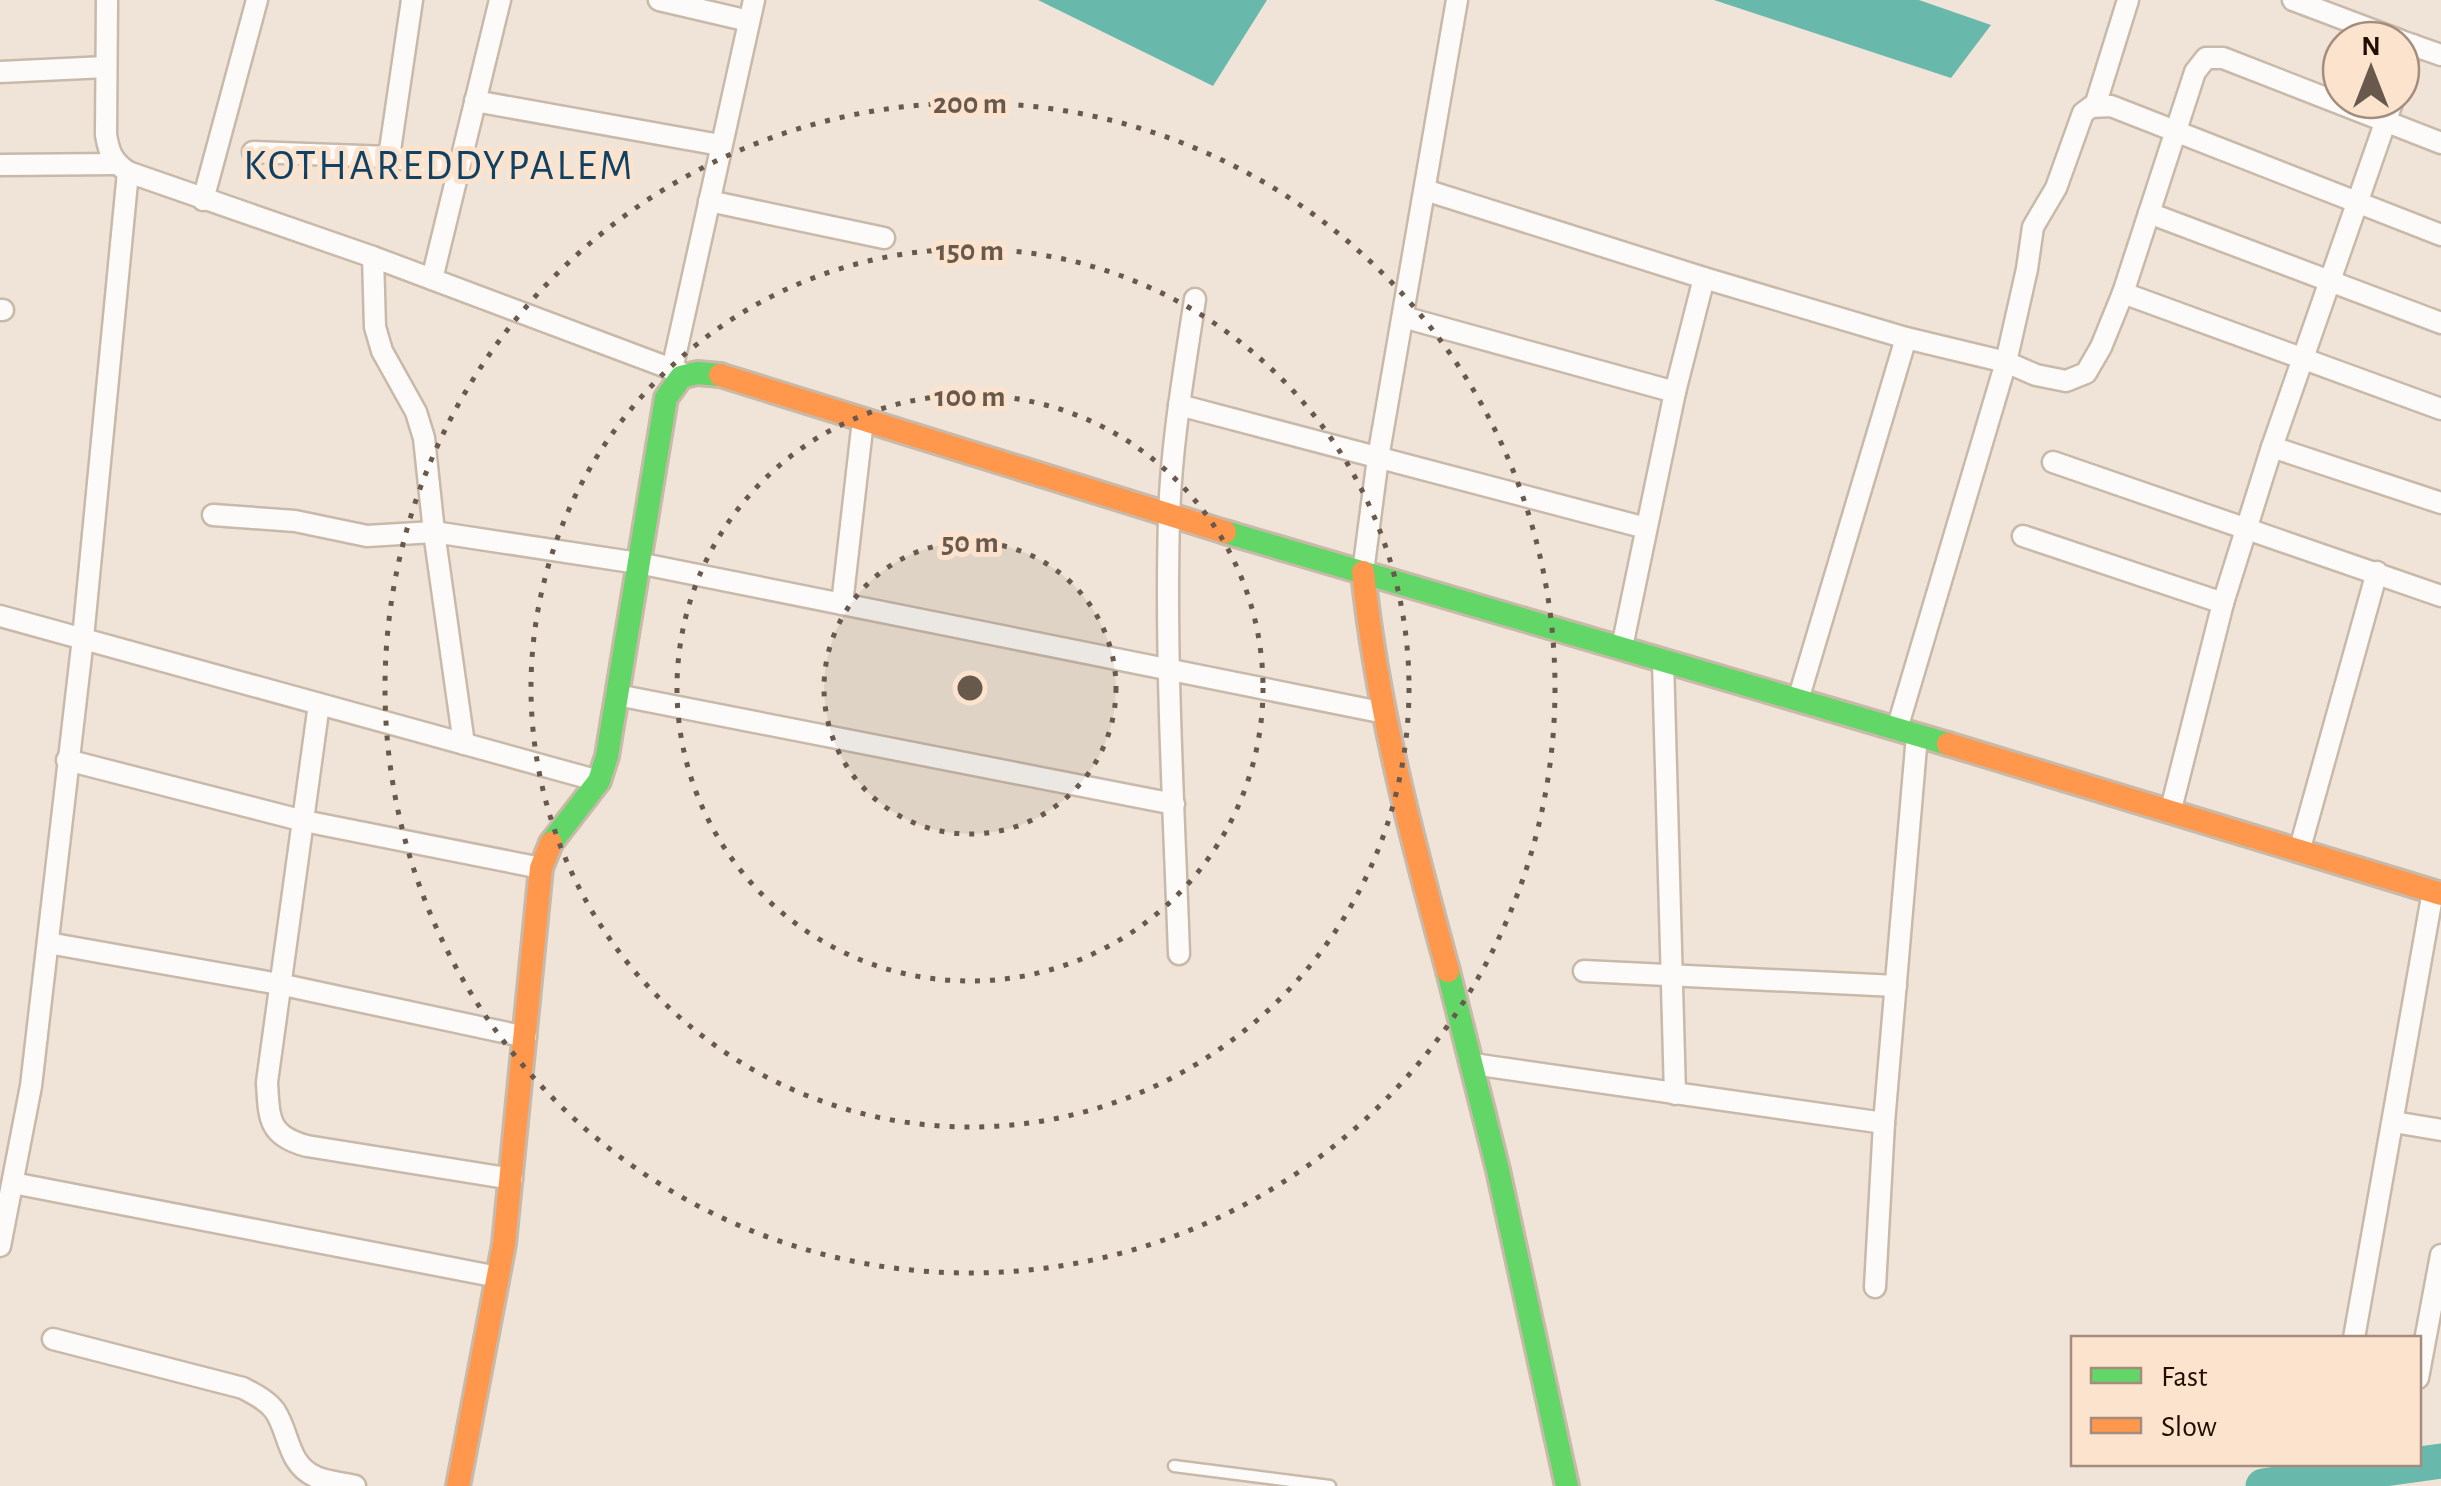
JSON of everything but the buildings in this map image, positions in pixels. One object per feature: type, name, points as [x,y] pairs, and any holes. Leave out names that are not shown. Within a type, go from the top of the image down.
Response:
[{"type":"street","points":[[0,1246],[31,1086],[83,638],[122,168],[109,152],[106,134],[106,0]]},
{"type":"street","points":[[203,200],[257,0]]},
{"type":"street","points":[[389,157],[412,0]]},
{"type":"street","points":[[432,279],[500,0]]},
{"type":"street","points":[[659,0],[749,21]]},
{"type":"street","points":[[458,1486],[498,1277],[512,1179],[542,868],[553,838],[599,781],[607,756],[667,393],[678,372],[708,201],[754,0]]},
{"type":"street","points":[[1458,0],[1378,458],[1363,572],[1380,712],[1420,876],[1473,1064],[1567,1486]]},
{"type":"street","points":[[2095,106],[2128,0]]},
{"type":"street","points":[[2293,0],[2346,20]]},
{"type":"street","points":[[1425,190],[1704,278],[2066,381],[2086,372],[2101,347],[2200,62],[2216,57],[2441,143]]},
{"type":"street","points":[[0,72],[106,67]]},
{"type":"street","points":[[475,100],[720,144]]},
{"type":"street","points":[[1876,1287],[1896,986],[1907,732],[2006,362],[2036,218],[2056,188],[2078,121],[2095,106],[2111,106],[2441,235]]},
{"type":"street","points":[[2172,809],[2223,604],[2300,360],[2386,121]]},
{"type":"street","points":[[253,152],[389,157],[459,168]]},
{"type":"street","points":[[0,166],[122,168],[203,200],[373,256],[678,372],[720,376],[1169,515],[2172,809],[2437,892],[2354,1336]]},
{"type":"street","points":[[708,201],[884,238]]},
{"type":"street","points":[[2149,213],[2441,323]]},
{"type":"street","points":[[373,256],[375,326],[382,351],[416,412],[424,438],[464,744]]},
{"type":"street","points":[[1622,648],[1675,392],[1704,278]]},
{"type":"street","points":[[2122,293],[2441,409]]},
{"type":"street","points":[[1179,954],[1167,670],[1169,515],[1179,404],[1196,299]]},
{"type":"street","points":[[1403,316],[1675,392]]},
{"type":"street","points":[[1798,700],[1906,338]]},
{"type":"street","points":[[1179,404],[1646,528]]},
{"type":"street","points":[[842,604],[864,420]]},
{"type":"street","points":[[2272,447],[2441,503]]},
{"type":"street","points":[[2054,462],[2441,596]]},
{"type":"street","points":[[213,515],[295,521],[366,536],[434,532],[638,563],[1380,712]]},
{"type":"street","points":[[2024,536],[2223,604]]},
{"type":"street","points":[[2300,848],[2377,572]]},
{"type":"street","points":[[0,616],[599,781]]},
{"type":"street","points":[[1663,660],[1674,1094]]},
{"type":"street","points":[[617,695],[1174,804]]},
{"type":"street","points":[[319,704],[267,1082],[268,1105],[276,1132],[289,1142],[307,1146],[512,1179]]},
{"type":"street","points":[[67,760],[304,821],[542,868]]},
{"type":"street","points":[[48,943],[279,984],[526,1037]]},
{"type":"street","points":[[1584,971],[1896,986]]},
{"type":"street","points":[[1473,1064],[1884,1123]]},
{"type":"street","points":[[2394,1122],[2441,1130]]},
{"type":"street","points":[[13,1183],[498,1277]]},
{"type":"street","points":[[2421,1362],[2441,1255]]},
{"type":"street","points":[[53,1339],[243,1388],[276,1412],[290,1451],[301,1466],[316,1477],[355,1486]]},
{"type":"lane","points":[[1174,1466],[1330,1486]]},
{"type":"water","points":[[1038,0],[1267,0],[1213,86]]},
{"type":"water","points":[[1714,0],[1919,0],[1991,25],[1951,78]]},
{"type":"waterway","points":[[2421,1464],[2441,1461]]},
{"type":"waterway","points":[[2263,1486],[2405,1466]]},
{"type":"traffic: fast","points":[[551,843],[599,781],[607,756],[666,398],[681,377],[697,373],[720,375]]},
{"type":"traffic: fast","points":[[1225,532],[1948,744]]},
{"type":"traffic: fast","points":[[1448,971],[1498,1170],[1567,1486]]},
{"type":"traffic: slow","points":[[720,375],[1225,532]]},
{"type":"traffic: slow","points":[[1363,572],[1387,724],[1448,971]]},
{"type":"traffic: slow","points":[[1948,744],[2441,894]]},
{"type":"traffic: slow","points":[[458,1486],[504,1244],[541,868],[551,843]]},
{"type":"district","name":"KOTHAREDDYPALEM","points":[[439,166]]}]
